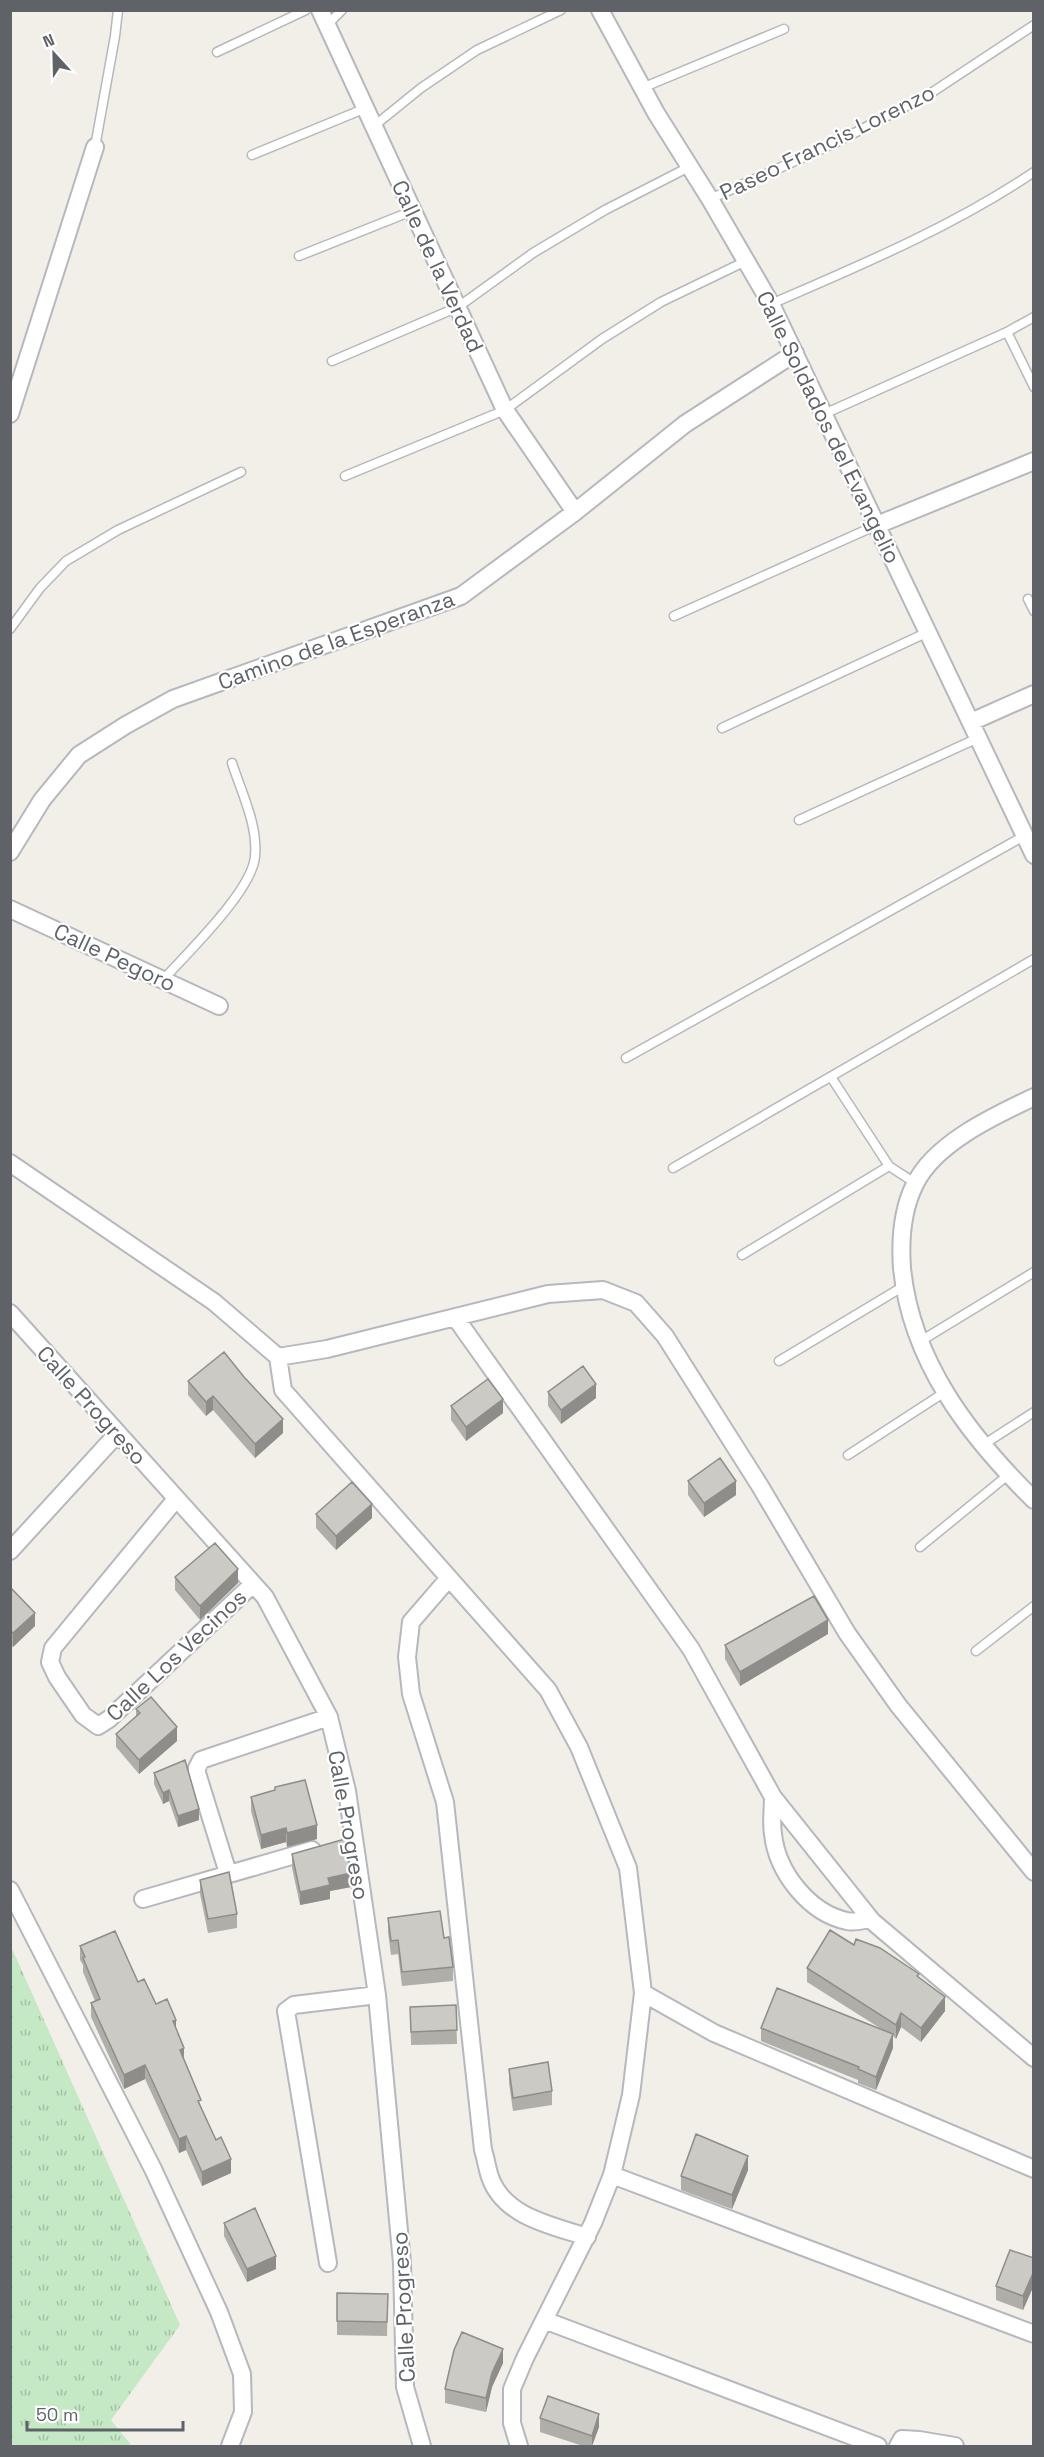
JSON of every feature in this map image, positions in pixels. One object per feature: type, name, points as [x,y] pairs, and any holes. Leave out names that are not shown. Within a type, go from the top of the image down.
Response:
[{"type":"street","name":"Calle Soldados del Evangelio","points":[[600,10],[642,88],[771,304],[1034,855]]},
{"type":"street","name":"Calle de la Verdad","points":[[323,18],[505,410],[575,512]]},
{"type":"street","points":[[10,414],[95,147]]},
{"type":"street","name":"Camino de la Esperanza","points":[[10,852],[42,800],[79,755],[126,725],[173,699],[461,596],[575,512],[685,424],[795,353]]},
{"type":"street","points":[[877,525],[1034,461]]},
{"type":"street","points":[[971,722],[1034,694]]},
{"type":"street","name":"Calle Pegoro","points":[[10,909],[219,1006]]},
{"type":"street","points":[[1034,1097],[974,1127],[939,1153],[915,1183],[905,1212],[900,1247],[904,1286],[918,1342],[963,1421],[1008,1475],[1034,1500]]},
{"type":"street","points":[[10,1163],[214,1302],[278,1357],[283,1390],[548,1690],[579,1747],[628,1868],[643,1993],[631,2095],[612,2175],[586,2237],[512,2389],[512,2423],[519,2446]]},
{"type":"street","points":[[278,1357],[327,1349],[548,1294],[603,1290],[636,1303],[665,1336],[760,1486],[847,1633],[898,1705],[1034,1872]]},
{"type":"street","name":"Calle Progreso","points":[[10,1313],[265,1597],[329,1718],[346,1791],[342,1842],[376,1995],[402,2263],[405,2387],[422,2446]]},
{"type":"street","points":[[455,1317],[692,1649],[773,1797],[870,1918],[1034,2058]]},
{"type":"street","points":[[10,1551],[118,1433]]},
{"type":"street","name":"Calle Los Vecinos","points":[[176,1499],[53,1648],[50,1662],[83,1715],[98,1726],[109,1719],[253,1584]]},
{"type":"street","points":[[449,1578],[411,1622],[407,1657],[411,1694],[444,1802],[483,2150],[491,2179],[506,2201],[529,2218],[586,2237]]},
{"type":"street","points":[[228,1874],[197,1773],[198,1763],[201,1760],[329,1718]]},
{"type":"street","points":[[773,1797],[773,1834],[782,1865],[796,1887],[820,1910],[833,1917],[850,1922],[870,1918]]},
{"type":"street","points":[[143,1899],[342,1842]]},
{"type":"street","points":[[10,1890],[153,2169],[219,2312],[242,2374],[243,2412],[230,2446]]},
{"type":"street","points":[[643,1993],[714,2033],[1034,2169]]},
{"type":"street","points":[[328,2263],[286,2011],[294,2005],[376,1995]]},
{"type":"street","points":[[612,2175],[1034,2334]]},
{"type":"street","points":[[544,2320],[878,2446]]},
{"type":"street","points":[[898,2446],[902,2439],[955,2446]]},
{"type":"lane","points":[[95,147],[118,10]]},
{"type":"lane","points":[[217,52],[306,10]]},
{"type":"lane","points":[[323,18],[342,10]]},
{"type":"lane","points":[[374,126],[421,88],[477,50],[561,10]]},
{"type":"lane","name":"Paseo Francis Lorenzo","points":[[710,199],[833,144],[928,95],[1034,25]]},
{"type":"lane","points":[[642,88],[784,29]]},
{"type":"lane","points":[[252,155],[366,108]]},
{"type":"lane","points":[[332,361],[458,307],[533,253],[605,210],[689,167]]},
{"type":"lane","points":[[771,304],[929,233],[998,195],[1034,172]]},
{"type":"lane","points":[[299,256],[412,211]]},
{"type":"lane","points":[[345,476],[505,410],[602,339],[662,302],[746,261]]},
{"type":"lane","points":[[824,414],[1007,332],[1034,317]]},
{"type":"lane","points":[[1007,332],[1034,387]]},
{"type":"lane","points":[[10,628],[40,588],[66,561],[118,530],[241,472]]},
{"type":"lane","points":[[675,616],[877,525]]},
{"type":"lane","points":[[1028,599],[1034,611]]},
{"type":"lane","points":[[722,728],[928,632]]},
{"type":"lane","points":[[799,820],[978,738]]},
{"type":"lane","points":[[163,980],[249,879],[255,856],[253,829],[232,763]]},
{"type":"lane","points":[[626,1058],[1024,836]]},
{"type":"lane","points":[[674,1168],[1034,959]]},
{"type":"lane","points":[[831,1077],[889,1166],[915,1183]]},
{"type":"lane","points":[[742,1255],[889,1166]]},
{"type":"lane","points":[[918,1342],[1034,1272]]},
{"type":"lane","points":[[779,1361],[904,1286]]},
{"type":"lane","points":[[848,1455],[945,1392]]},
{"type":"lane","points":[[983,1444],[1034,1412]]},
{"type":"lane","points":[[920,1547],[1008,1475]]},
{"type":"lane","points":[[976,1651],[1034,1606]]},
{"type":"green space","points":[[10,1944],[180,2325],[111,2420],[132,2446],[11,2446]]},
{"type":"building","points":[[224,1352],[283,1419],[255,1444],[213,1396],[206,1402],[188,1381]]},
{"type":"building","points":[[583,1366],[596,1384],[561,1410],[548,1392]]},
{"type":"building","points":[[488,1379],[503,1399],[466,1427],[451,1406]]},
{"type":"building","points":[[720,1458],[736,1481],[704,1503],[688,1481]]},
{"type":"building","points":[[352,1482],[372,1504],[336,1536],[316,1514]]},
{"type":"building","points":[[215,1543],[238,1569],[200,1606],[175,1577]]},
{"type":"building","points":[[10,1587],[35,1613],[13,1633],[10,1630]]},
{"type":"building","points":[[814,1596],[828,1620],[740,1672],[725,1645]]},
{"type":"building","points":[[151,1697],[177,1727],[139,1760],[116,1734],[140,1713],[136,1709]]},
{"type":"building","points":[[185,1760],[199,1809],[178,1816],[169,1790],[163,1793],[154,1773]]},
{"type":"building","points":[[305,1780],[317,1825],[287,1833],[286,1828],[261,1835],[251,1797],[275,1790],[275,1787]]},
{"type":"building","points":[[345,1839],[351,1873],[328,1878],[330,1885],[300,1892],[292,1854]]},
{"type":"building","points":[[229,1872],[237,1914],[208,1919],[200,1880]]},
{"type":"building","points":[[440,1911],[444,1938],[449,1937],[453,1967],[402,1972],[398,1940],[391,1941],[388,1918]]},
{"type":"building","points":[[830,1930],[854,1945],[856,1939],[880,1948],[919,1974],[917,1976],[945,1997],[921,2028],[901,2013],[896,2025],[807,1968]]},
{"type":"building","points":[[115,1931],[138,1982],[144,1979],[156,2004],[167,1999],[184,2048],[180,2050],[201,2100],[198,2101],[216,2140],[221,2137],[231,2159],[202,2172],[186,2136],[179,2139],[145,2065],[124,2075],[91,2003],[100,1999],[80,1946]]},
{"type":"building","points":[[777,1988],[893,2034],[876,2077],[858,2069],[859,2067],[761,2028]]},
{"type":"building","points":[[456,2005],[457,2030],[411,2032],[410,2007]]},
{"type":"building","points":[[548,2062],[552,2091],[513,2098],[509,2069]]},
{"type":"building","points":[[696,2134],[748,2156],[732,2195],[681,2176]]},
{"type":"building","points":[[255,2208],[276,2256],[247,2269],[224,2223]]},
{"type":"building","points":[[1010,2250],[1034,2258],[1034,2271],[1023,2296],[996,2286]]},
{"type":"building","points":[[337,2293],[388,2294],[387,2322],[337,2321]]},
{"type":"building","points":[[462,2332],[503,2349],[492,2373],[486,2398],[445,2389],[454,2350]]},
{"type":"building","points":[[548,2396],[599,2414],[592,2436],[540,2418]]}]
